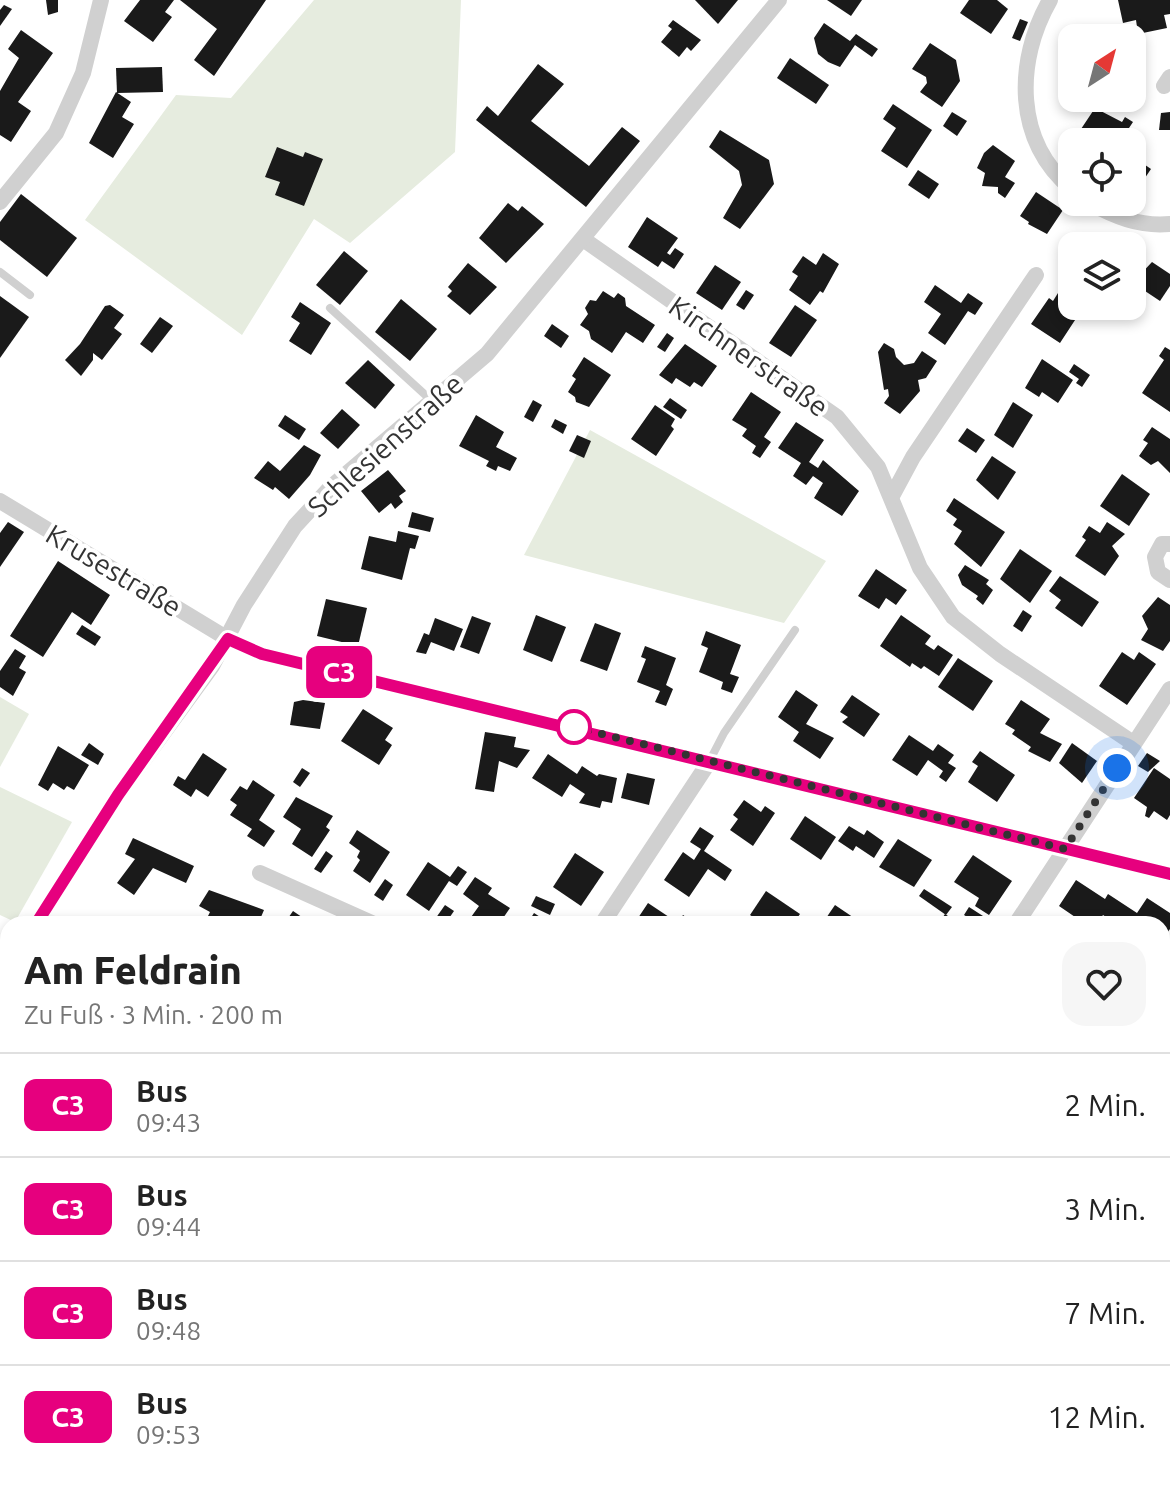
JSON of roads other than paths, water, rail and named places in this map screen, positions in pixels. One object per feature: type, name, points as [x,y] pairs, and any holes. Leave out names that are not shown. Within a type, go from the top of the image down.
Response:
[{"type":"street","points":[[0,202],[56,133],[83,73],[101,0]]},
{"type":"street","name":"Schlesienstraße","points":[[41,916],[118,795],[228,639],[244,605],[295,526],[331,487],[487,354],[779,0]]},
{"type":"street","points":[[1050,0],[1029,51],[1025,73],[1027,113],[1033,136],[1046,160],[1058,173]]},
{"type":"street","points":[[1114,216],[1137,223],[1170,224]]},
{"type":"street","name":"Kirchnerstraße","points":[[583,239],[837,417],[878,467],[920,568],[953,617],[1000,654],[1133,743]]},
{"type":"street","points":[[892,496],[913,457],[1036,275]]},
{"type":"street","name":"Krusestraße","points":[[0,501],[228,639],[262,654],[1170,874]]},
{"type":"street","points":[[1170,544],[1162,544],[1155,557],[1158,572],[1170,580]]},
{"type":"street","points":[[1021,916],[1170,689]]},
{"type":"street","points":[[607,916],[709,762]]},
{"type":"street","points":[[260,873],[356,916]]},
{"type":"lane","points":[[0,272],[30,295]]},
{"type":"lane","points":[[330,308],[433,402]]},
{"type":"lane","points":[[709,762],[724,733],[795,630]]}]
